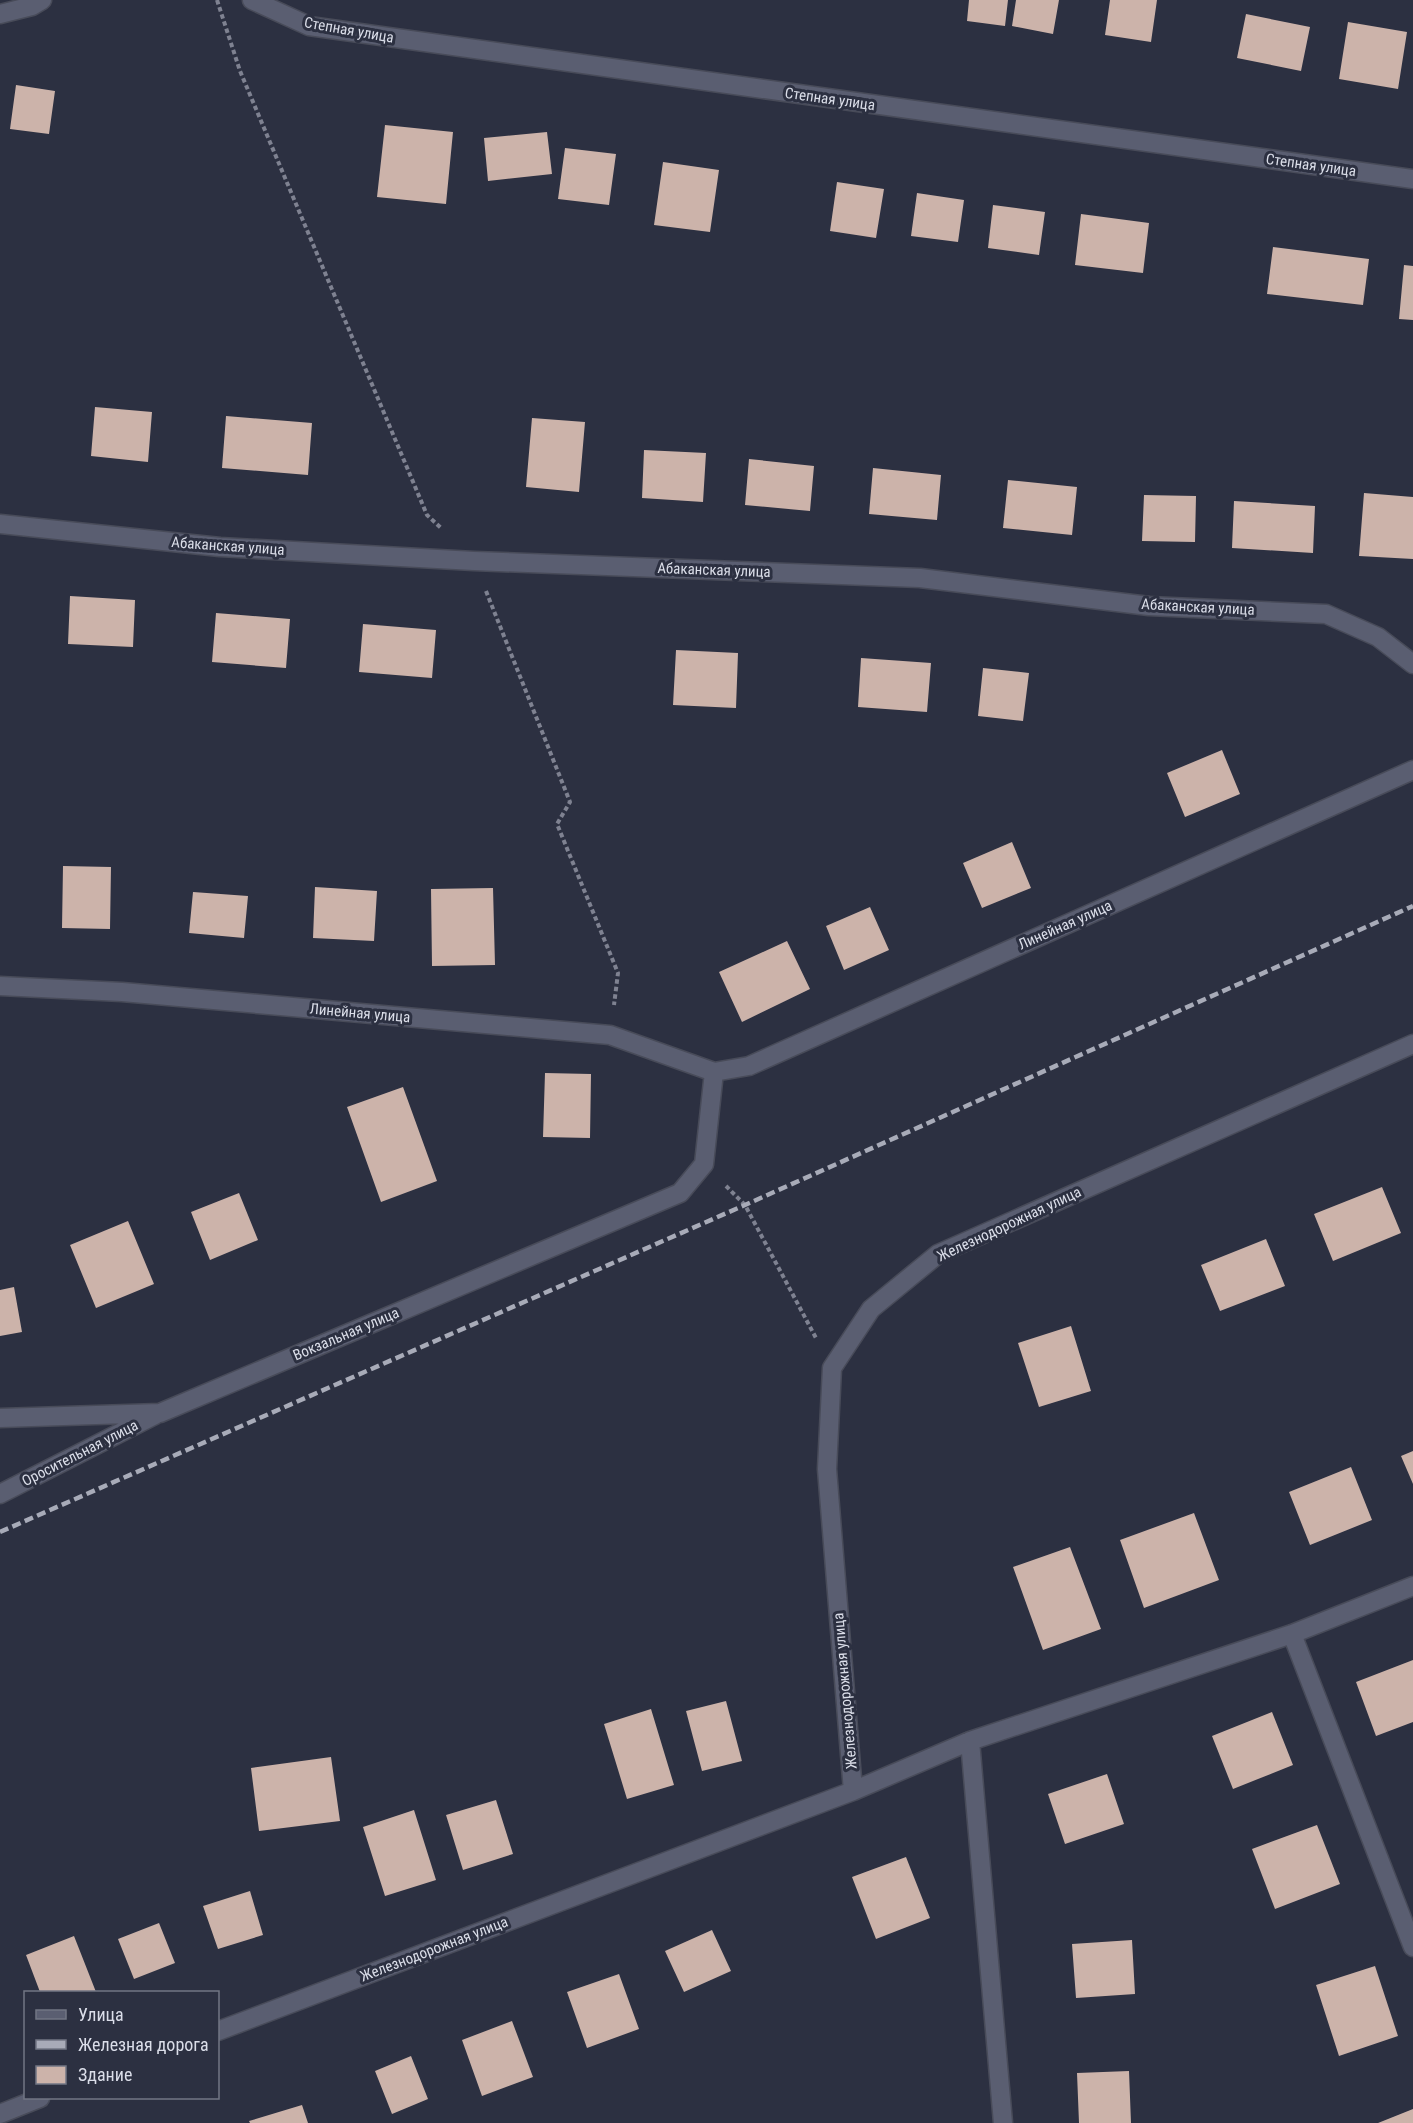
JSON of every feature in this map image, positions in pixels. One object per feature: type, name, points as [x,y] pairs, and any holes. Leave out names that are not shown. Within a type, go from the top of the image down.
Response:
[{"type":"street","points":[[0,14],[32,6],[42,0]]},
{"type":"street","name":"Степная улица","points":[[252,0],[309,26],[1413,179]]},
{"type":"street","name":"Абаканская улица","points":[[0,524],[220,547],[474,561],[920,578],[1149,606],[1326,614],[1378,637],[1413,664]]},
{"type":"street","name":"Линейная улица","points":[[0,986],[122,992],[610,1035],[714,1072],[749,1066],[1413,770]]},
{"type":"street","name":"Железнодорожная улица","points":[[853,1791],[827,1469],[832,1368],[871,1309],[938,1254],[1413,1044]]},
{"type":"street","points":[[704,1164],[714,1072]]},
{"type":"street","name":"Вокзальная улица","points":[[0,1418],[160,1413],[680,1193],[704,1164]]},
{"type":"street","name":"Оросительная улица","points":[[0,1494],[160,1413]]},
{"type":"street","name":"Железнодорожная улица","points":[[219,2031],[853,1791],[970,1740],[1292,1634],[1413,1586]]},
{"type":"street","points":[[1292,1634],[1413,1947]]},
{"type":"street","points":[[970,1740],[1004,2123]]},
{"type":"street","points":[[0,2114],[35,2099]]},
{"type":"path","points":[[217,0],[240,71],[427,515],[474,561],[570,802],[557,824],[618,973],[610,1035]]},
{"type":"path","points":[[704,1164],[746,1205],[832,1368]]},
{"type":"building","points":[[969,0],[1008,0],[1005,26],[967,21]]},
{"type":"building","points":[[1016,0],[1059,0],[1053,34],[1012,26]]},
{"type":"building","points":[[1110,0],[1157,0],[1151,42],[1105,35]]},
{"type":"building","points":[[1246,14],[1310,27],[1301,71],[1237,58]]},
{"type":"building","points":[[1348,22],[1407,32],[1398,89],[1339,79]]},
{"type":"building","points":[[16,85],[55,91],[49,134],[10,129]]},
{"type":"building","points":[[385,125],[453,132],[446,204],[377,197]]},
{"type":"building","points":[[547,132],[552,174],[488,181],[484,138]]},
{"type":"building","points":[[565,148],[616,154],[609,205],[558,199]]},
{"type":"building","points":[[663,162],[719,170],[710,232],[654,225]]},
{"type":"building","points":[[837,182],[884,189],[876,238],[830,231]]},
{"type":"building","points":[[917,193],[964,200],[958,242],[911,236]]},
{"type":"building","points":[[993,205],[1045,212],[1039,255],[988,248]]},
{"type":"building","points":[[1081,214],[1149,223],[1143,273],[1075,265]]},
{"type":"building","points":[[1273,247],[1369,259],[1363,305],[1267,294]]},
{"type":"building","points":[[1404,265],[1413,266],[1413,320],[1399,319]]},
{"type":"building","points":[[95,407],[152,412],[148,462],[91,456]]},
{"type":"building","points":[[226,416],[312,423],[308,475],[222,468]]},
{"type":"building","points":[[532,418],[585,422],[579,492],[526,487]]},
{"type":"building","points":[[644,450],[706,453],[703,502],[642,498]]},
{"type":"building","points":[[749,459],[814,466],[810,511],[745,505]]},
{"type":"building","points":[[873,468],[941,475],[937,520],[869,514]]},
{"type":"building","points":[[1008,480],[1077,487],[1072,535],[1003,528]]},
{"type":"building","points":[[1364,493],[1413,497],[1413,559],[1359,556]]},
{"type":"building","points":[[1144,495],[1196,496],[1195,542],[1142,541]]},
{"type":"building","points":[[1234,501],[1315,506],[1313,553],[1232,548]]},
{"type":"building","points":[[70,596],[135,600],[133,647],[68,644]]},
{"type":"building","points":[[216,613],[290,619],[286,668],[212,662]]},
{"type":"building","points":[[363,624],[436,630],[432,678],[359,672]]},
{"type":"building","points":[[676,650],[738,653],[736,708],[673,705]]},
{"type":"building","points":[[861,658],[931,663],[927,712],[858,707]]},
{"type":"building","points":[[983,668],[1029,673],[1023,721],[978,716]]},
{"type":"building","points":[[1222,750],[1240,794],[1185,817],[1167,773]]},
{"type":"building","points":[[1012,842],[1031,888],[982,908],[963,863]]},
{"type":"building","points":[[63,866],[111,867],[110,929],[62,928]]},
{"type":"building","points":[[315,887],[377,891],[374,941],[313,938]]},
{"type":"building","points":[[493,888],[495,965],[432,966],[431,889]]},
{"type":"building","points":[[193,892],[248,896],[244,938],[189,933]]},
{"type":"building","points":[[870,907],[889,950],[844,970],[826,926]]},
{"type":"building","points":[[787,941],[810,989],[742,1022],[719,972]]},
{"type":"building","points":[[545,1073],[591,1074],[590,1138],[543,1137]]},
{"type":"building","points":[[403,1087],[437,1181],[381,1202],[347,1107]]},
{"type":"building","points":[[1382,1187],[1401,1233],[1333,1261],[1314,1214]]},
{"type":"building","points":[[239,1193],[258,1240],[210,1260],[191,1212]]},
{"type":"building","points":[[128,1221],[154,1284],[96,1308],[70,1245]]},
{"type":"building","points":[[1266,1239],[1285,1286],[1220,1311],[1201,1265]]},
{"type":"building","points":[[14,1287],[22,1332],[0,1336],[0,1290]]},
{"type":"building","points":[[1071,1326],[1091,1391],[1039,1407],[1018,1343]]},
{"type":"building","points":[[1413,1451],[1413,1484],[1401,1456]]},
{"type":"building","points":[[1351,1467],[1372,1520],[1310,1545],[1289,1492]]},
{"type":"building","points":[[1194,1513],[1219,1580],[1144,1608],[1120,1540]]},
{"type":"building","points":[[1070,1547],[1101,1629],[1043,1650],[1013,1567]]},
{"type":"building","points":[[1413,1660],[1413,1722],[1376,1736],[1356,1682]]},
{"type":"building","points":[[726,1701],[742,1761],[702,1771],[686,1711]]},
{"type":"building","points":[[651,1709],[674,1785],[627,1799],[604,1724]]},
{"type":"building","points":[[1272,1712],[1293,1765],[1233,1789],[1212,1736]]},
{"type":"building","points":[[331,1757],[340,1821],[259,1831],[251,1768]]},
{"type":"building","points":[[1107,1774],[1124,1824],[1065,1844],[1048,1794]]},
{"type":"building","points":[[496,1800],[513,1854],[463,1870],[446,1815]]},
{"type":"building","points":[[414,1810],[436,1880],[385,1896],[363,1827]]},
{"type":"building","points":[[1317,1825],[1340,1884],[1275,1909],[1252,1849]]},
{"type":"building","points":[[906,1857],[930,1918],[876,1939],[852,1877]]},
{"type":"building","points":[[250,1891],[263,1935],[218,1949],[203,1906]]},
{"type":"building","points":[[159,1923],[175,1963],[134,1979],[118,1939]]},
{"type":"building","points":[[712,1930],[731,1971],[684,1992],[665,1951]]},
{"type":"building","points":[[74,1936],[96,1991],[40,1991],[26,1955]]},
{"type":"building","points":[[1132,1940],[1135,1994],[1076,1998],[1072,1944]]},
{"type":"building","points":[[1375,1966],[1398,2036],[1339,2056],[1316,1985]]},
{"type":"building","points":[[619,1974],[639,2029],[587,2048],[567,1992]]},
{"type":"building","points":[[512,2021],[533,2077],[482,2096],[462,2040]]},
{"type":"building","points":[[411,2056],[428,2099],[392,2114],[375,2071]]},
{"type":"building","points":[[1129,2071],[1131,2123],[1079,2123],[1077,2073]]},
{"type":"building","points":[[302,2105],[308,2123],[250,2123],[249,2121]]},
{"type":"building","points":[[1413,2109],[1413,2123],[1378,2123]]},
{"type":"railway","points":[[0,1532],[745,1205],[1413,906]]}]
